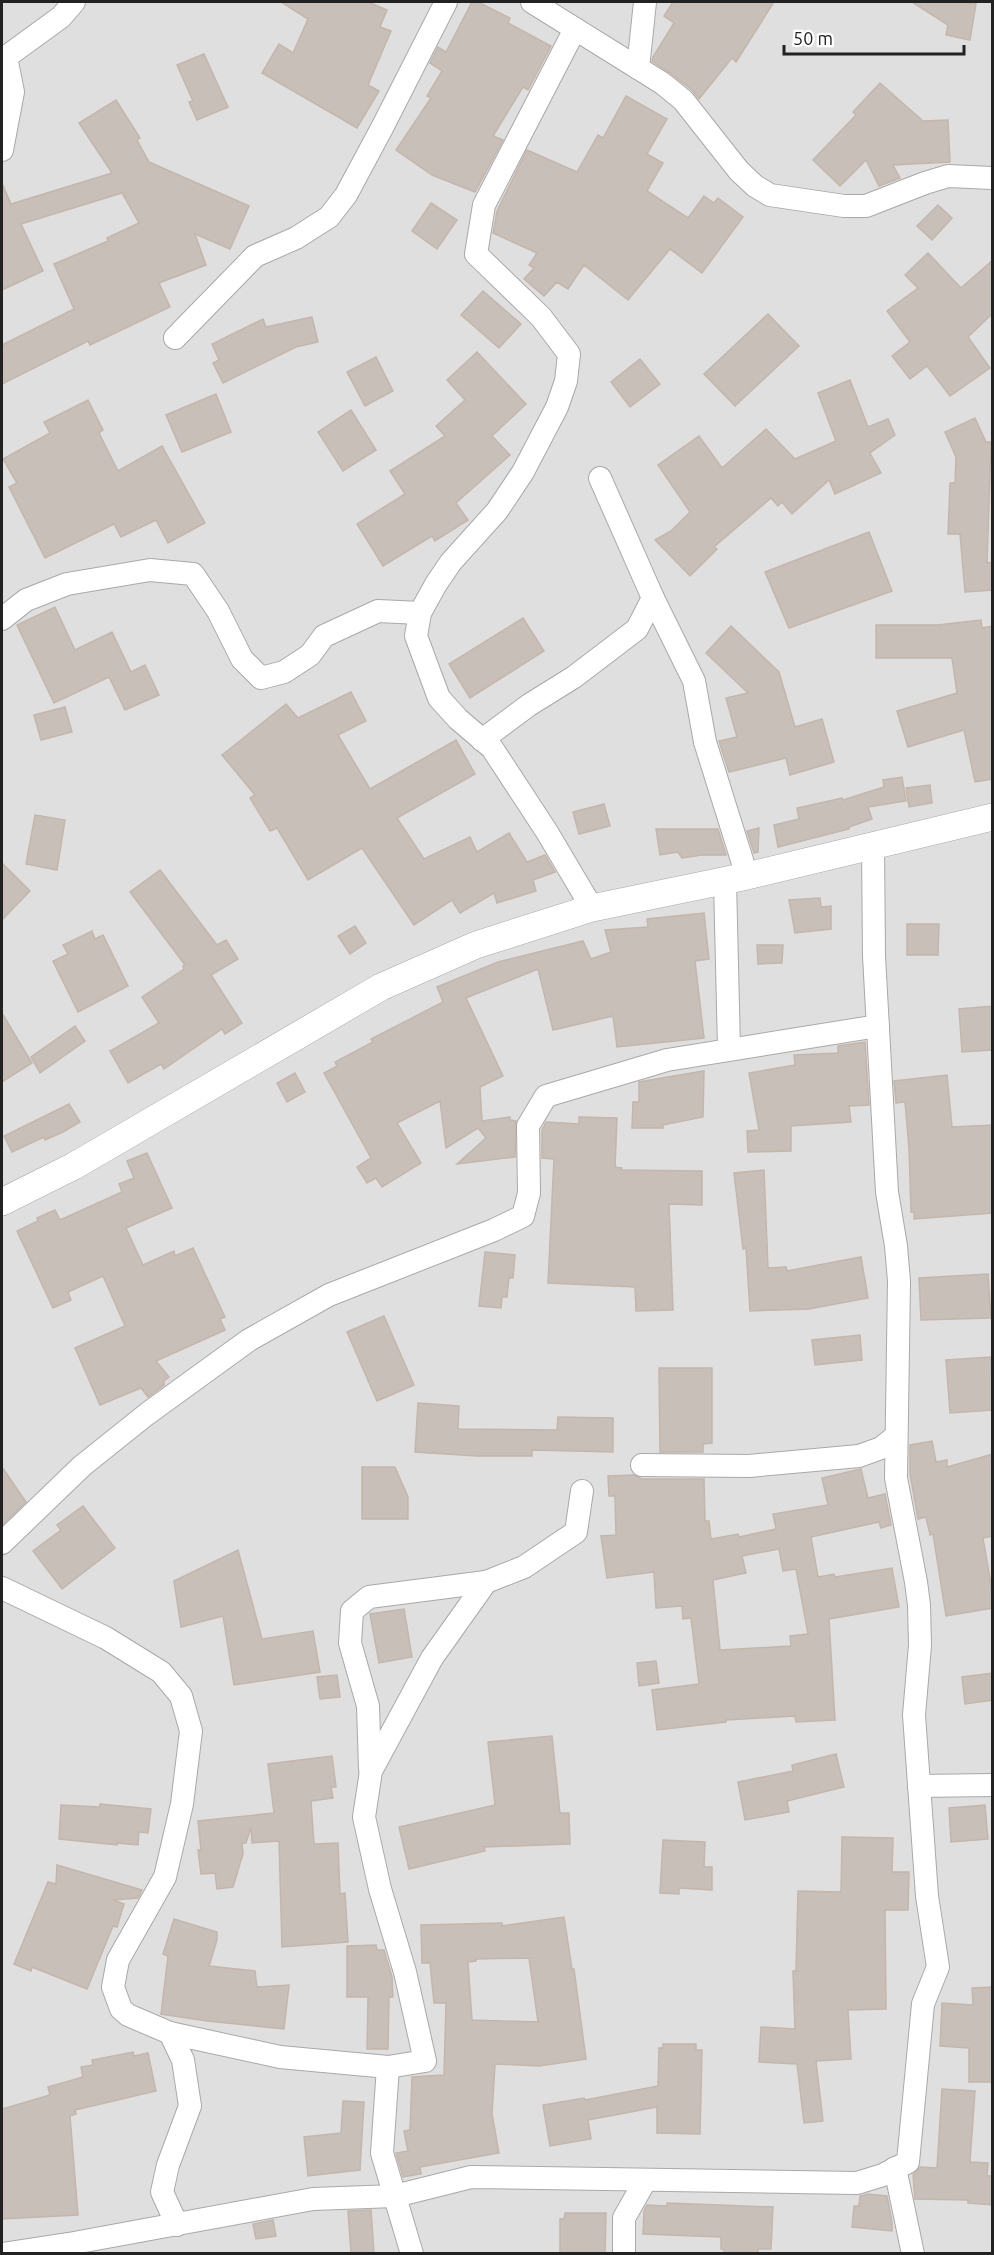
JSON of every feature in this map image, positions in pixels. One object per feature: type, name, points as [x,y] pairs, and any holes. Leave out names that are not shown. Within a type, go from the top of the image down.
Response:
[{"type":"street","points":[[2,150],[13,92],[6,57],[61,17],[74,2]]},
{"type":"street","points":[[175,338],[255,256],[296,238],[328,216],[346,195],[446,2]]},
{"type":"street","points":[[532,2],[662,83],[683,100],[739,171],[755,186],[770,195],[844,206],[866,206],[948,176],[993,178]]},
{"type":"street","points":[[638,68],[645,2]]},
{"type":"street","points":[[575,29],[484,205],[476,254],[541,317],[569,354],[566,381],[557,407],[523,472],[497,511],[451,562],[420,613],[416,636],[440,698],[458,719],[492,748],[547,832],[592,908]]},
{"type":"street","points":[[600,478],[653,598],[694,681],[705,742],[736,878],[729,1049]]},
{"type":"street","points":[[2,619],[27,600],[67,584],[150,570],[193,574],[218,611],[242,659],[261,678],[284,672],[309,655],[324,636],[378,611],[420,613]]},
{"type":"street","points":[[482,740],[529,705],[574,677],[638,629],[653,598]]},
{"type":"street","points":[[2,1202],[74,1166],[381,987],[476,945],[592,908],[736,878],[993,817]]},
{"type":"street","points":[[2,2253],[74,2243],[314,2199],[395,2196],[471,2177],[857,2183],[883,2175],[908,2162],[923,2004],[939,1967],[927,1896],[914,1715],[920,1645],[919,1605],[896,1478],[899,1281],[887,1192],[874,956],[873,845]]},
{"type":"street","points":[[2,1543],[82,1466],[147,1414],[249,1340],[329,1295],[524,1216],[530,1193],[528,1126],[546,1096],[667,1059],[878,1026]]},
{"type":"street","points":[[642,1465],[738,1466],[859,1456],[881,1449],[896,1436]]},
{"type":"street","points":[[2,1588],[106,1638],[161,1672],[181,1696],[191,1731],[182,1804],[165,1877],[118,1960],[113,1987],[121,2009],[170,2033],[280,2057],[388,2067],[425,2061],[405,1972],[380,1889],[364,1818],[370,1771],[368,1706],[350,1643],[352,1611],[369,1597],[486,1582],[524,1567],[576,1532],[582,1491]]},
{"type":"street","points":[[370,1771],[432,1658],[486,1582]]},
{"type":"street","points":[[919,1786],[993,1785]]},
{"type":"street","points":[[170,2033],[183,2061],[190,2106],[168,2165],[162,2192],[177,2224]]},
{"type":"street","points":[[388,2067],[382,2153],[412,2253]]},
{"type":"street","points":[[895,2168],[913,2253]]},
{"type":"street","points":[[624,2253],[624,2218],[645,2181]]},
{"type":"shaded area","points":[[2,2],[992,2],[992,2253],[2,2253]]},
{"type":"building","points":[[281,2],[368,2],[387,10],[380,27],[391,31],[368,85],[379,91],[357,128],[262,73],[279,44],[293,53],[308,19]]},
{"type":"building","points":[[472,2],[478,2],[510,18],[508,23],[551,46],[528,90],[523,87],[493,136],[503,140],[475,192],[432,175],[396,150],[431,98],[427,96],[442,71],[430,63],[438,47],[446,52]]},
{"type":"building","points":[[673,2],[774,2],[736,62],[732,58],[699,99],[692,90],[652,61],[674,23],[664,16]]},
{"type":"building","points":[[912,2],[976,4],[970,40],[946,35],[948,25]]},
{"type":"building","points":[[204,54],[228,107],[197,120],[189,102],[193,101],[177,65]]},
{"type":"building","points":[[880,83],[923,121],[948,120],[950,162],[893,165],[900,178],[879,186],[866,160],[840,186],[813,160],[856,115],[853,112]]},
{"type":"building","points":[[626,96],[667,119],[647,154],[663,163],[647,191],[688,218],[704,196],[714,203],[718,198],[743,217],[702,273],[670,249],[628,300],[584,265],[568,289],[557,282],[544,296],[524,279],[534,268],[529,265],[537,253],[493,233],[497,211],[527,150],[577,172],[598,135],[603,138]]},
{"type":"building","points":[[116,100],[140,138],[137,140],[149,162],[249,206],[230,249],[195,234],[206,265],[159,283],[170,307],[90,345],[88,341],[2,384],[2,345],[74,309],[54,264],[108,241],[107,238],[139,223],[122,193],[21,224],[43,271],[2,290],[2,183],[11,204],[112,173],[79,123]]},
{"type":"building","points":[[431,203],[457,220],[437,249],[412,231]]},
{"type":"building","points":[[938,205],[952,218],[932,240],[917,226]]},
{"type":"building","points":[[928,253],[961,288],[993,260],[993,313],[968,337],[990,368],[950,396],[927,366],[910,379],[892,356],[910,342],[887,311],[918,288],[905,275]]},
{"type":"building","points":[[483,291],[521,324],[499,348],[461,315]]},
{"type":"building","points":[[768,314],[799,346],[735,406],[704,374]]},
{"type":"building","points":[[312,317],[318,342],[296,347],[223,383],[213,363],[219,360],[212,344],[263,319],[266,327]]},
{"type":"building","points":[[477,352],[526,404],[492,436],[510,455],[456,503],[468,520],[435,541],[432,536],[383,566],[357,524],[405,494],[390,471],[445,436],[436,426],[465,400],[447,380]]},
{"type":"building","points":[[376,357],[393,391],[365,406],[347,372]]},
{"type":"building","points":[[640,359],[660,384],[630,407],[611,382]]},
{"type":"building","points":[[850,380],[868,427],[888,419],[895,435],[870,453],[881,473],[835,494],[829,480],[792,514],[782,502],[778,506],[771,498],[714,547],[717,549],[690,576],[655,540],[671,531],[690,512],[658,465],[699,436],[722,468],[766,429],[795,459],[836,441],[818,393]]},
{"type":"building","points":[[216,394],[231,432],[182,452],[166,415]]},
{"type":"building","points":[[88,400],[103,430],[99,433],[118,471],[162,446],[205,523],[168,543],[156,520],[121,537],[114,524],[45,558],[9,487],[17,483],[3,459],[50,433],[44,422]]},
{"type":"building","points":[[351,410],[376,450],[343,471],[318,432]]},
{"type":"building","points":[[975,418],[986,442],[991,442],[987,563],[993,562],[993,590],[965,592],[960,534],[948,534],[950,483],[955,483],[956,457],[945,432]]},
{"type":"building","points":[[869,532],[892,591],[789,628],[765,572]]},
{"type":"building","points":[[55,607],[75,650],[112,632],[131,672],[145,665],[159,695],[125,710],[109,677],[54,703],[17,625]]},
{"type":"building","points":[[523,618],[544,651],[470,698],[449,664]]},
{"type":"building","points":[[981,620],[982,628],[993,626],[993,779],[975,782],[964,730],[908,747],[897,711],[957,693],[952,658],[876,658],[876,625],[937,625]]},
{"type":"building","points":[[731,626],[779,672],[795,727],[822,719],[834,762],[790,775],[786,758],[729,772],[719,741],[737,737],[726,698],[748,693],[706,653]]},
{"type":"building","points":[[351,692],[366,721],[338,735],[370,789],[456,740],[475,774],[397,818],[424,859],[470,837],[477,852],[509,833],[527,862],[545,855],[555,872],[533,880],[536,891],[497,903],[494,893],[460,913],[452,900],[414,925],[362,848],[308,880],[277,828],[270,831],[250,798],[255,795],[222,755],[286,704],[298,718]]},
{"type":"building","points":[[65,707],[72,732],[41,740],[34,715]]},
{"type":"building","points":[[902,777],[906,801],[868,807],[872,819],[849,827],[849,829],[778,847],[774,825],[799,819],[797,808],[842,798],[843,800],[884,787],[883,780]]},
{"type":"building","points":[[930,785],[932,803],[909,807],[906,788]]},
{"type":"building","points":[[604,804],[610,826],[579,834],[573,812]]},
{"type":"building","points":[[35,815],[65,820],[57,870],[26,864]]},
{"type":"building","points":[[759,828],[758,852],[754,853],[747,831]]},
{"type":"building","points":[[656,829],[718,829],[726,855],[682,858],[678,852],[660,855]]},
{"type":"building","points":[[2,863],[30,891],[2,920]]},
{"type":"building","points":[[160,870],[217,945],[226,940],[238,959],[211,975],[242,1023],[225,1034],[222,1029],[164,1069],[161,1064],[128,1083],[110,1051],[159,1023],[142,997],[184,969],[185,965],[130,892]]},
{"type":"building","points":[[820,898],[821,907],[831,906],[831,929],[795,933],[789,900]]},
{"type":"building","points":[[704,913],[709,959],[695,961],[704,1038],[617,1047],[613,1016],[553,1030],[538,969],[466,998],[503,1076],[480,1087],[482,1121],[510,1117],[510,1120],[516,1121],[515,1157],[457,1164],[486,1138],[478,1128],[446,1148],[440,1101],[397,1123],[421,1163],[382,1187],[376,1178],[367,1183],[357,1167],[371,1158],[324,1073],[337,1066],[335,1062],[373,1042],[371,1039],[443,1002],[437,987],[498,962],[583,941],[591,959],[611,952],[605,930],[648,927],[647,919]]},
{"type":"building","points":[[907,924],[939,924],[938,955],[907,955]]},
{"type":"building","points":[[355,926],[366,943],[350,954],[338,936]]},
{"type":"building","points":[[92,931],[95,939],[103,935],[128,986],[78,1012],[53,961],[68,954],[63,945]]},
{"type":"building","points":[[757,945],[783,945],[782,963],[758,964]]},
{"type":"building","points":[[993,1006],[993,1050],[962,1052],[959,1009]]},
{"type":"building","points":[[2,1013],[32,1063],[2,1082]]},
{"type":"building","points":[[75,1026],[85,1041],[40,1073],[31,1057]]},
{"type":"building","points":[[865,1042],[869,1105],[849,1106],[851,1122],[791,1126],[791,1151],[748,1152],[747,1131],[759,1130],[749,1073],[795,1065],[794,1055],[838,1053],[838,1046]]},
{"type":"building","points":[[704,1071],[703,1117],[663,1125],[663,1128],[632,1128],[633,1102],[639,1102],[639,1082]]},
{"type":"building","points":[[295,1073],[305,1092],[287,1102],[277,1083]]},
{"type":"building","points":[[947,1075],[952,1127],[993,1125],[993,1213],[914,1219],[914,1212],[911,1212],[905,1102],[896,1103],[894,1081]]},
{"type":"building","points":[[69,1104],[80,1122],[45,1140],[44,1137],[12,1152],[4,1136]]},
{"type":"building","points":[[579,1117],[617,1118],[615,1167],[622,1168],[621,1170],[702,1171],[702,1205],[669,1204],[673,1310],[636,1311],[635,1287],[548,1283],[554,1159],[542,1158],[542,1130],[546,1122],[579,1124]]},
{"type":"building","points":[[147,1153],[172,1208],[126,1228],[143,1265],[174,1251],[175,1256],[193,1248],[225,1317],[220,1319],[225,1330],[156,1361],[169,1377],[164,1381],[164,1385],[148,1397],[141,1388],[100,1405],[75,1348],[125,1326],[103,1276],[68,1292],[71,1300],[53,1308],[17,1231],[55,1210],[60,1220],[122,1192],[119,1184],[134,1178],[127,1161]]},
{"type":"building","points":[[764,1170],[768,1268],[786,1267],[787,1271],[861,1257],[868,1298],[809,1309],[750,1311],[746,1248],[743,1249],[734,1173]]},
{"type":"building","points":[[485,1252],[515,1255],[513,1278],[509,1278],[507,1297],[502,1297],[501,1308],[479,1306]]},
{"type":"building","points":[[988,1274],[991,1318],[921,1320],[919,1278]]},
{"type":"building","points":[[384,1316],[414,1385],[377,1401],[347,1332]]},
{"type":"building","points":[[860,1335],[862,1360],[815,1365],[812,1340]]},
{"type":"building","points":[[991,1357],[993,1410],[950,1413],[946,1360]]},
{"type":"building","points":[[659,1368],[712,1368],[712,1443],[703,1444],[703,1452],[660,1452]]},
{"type":"building","points":[[418,1403],[459,1406],[458,1429],[557,1430],[558,1417],[613,1418],[613,1452],[532,1450],[532,1456],[477,1456],[415,1452]]},
{"type":"building","points":[[932,1441],[936,1462],[947,1460],[947,1467],[993,1454],[993,1536],[983,1538],[993,1608],[946,1616],[933,1534],[930,1535],[926,1517],[918,1519],[910,1474],[910,1445]]},
{"type":"building","points":[[2,1467],[26,1502],[2,1525]]},
{"type":"building","points":[[362,1467],[395,1467],[408,1497],[408,1519],[362,1519]]},
{"type":"building","points":[[861,1469],[868,1498],[885,1494],[891,1525],[881,1528],[879,1522],[811,1537],[818,1577],[834,1574],[835,1577],[892,1568],[899,1607],[829,1619],[835,1720],[796,1722],[795,1716],[726,1720],[726,1722],[657,1730],[652,1690],[699,1684],[691,1618],[683,1619],[682,1606],[656,1608],[654,1572],[607,1578],[601,1536],[616,1535],[615,1496],[609,1496],[608,1476],[634,1475],[642,1479],[704,1479],[705,1521],[709,1521],[711,1539],[738,1534],[739,1537],[776,1529],[773,1514],[828,1505],[822,1478]],"holes":[[[779,1549],[783,1571],[796,1569],[808,1634],[790,1636],[791,1646],[720,1650],[713,1580],[746,1573],[742,1556]]]},
{"type":"building","points":[[83,1506],[115,1548],[62,1589],[33,1551],[61,1530],[57,1525]]},
{"type":"building","points":[[238,1550],[262,1639],[313,1631],[320,1672],[234,1685],[223,1616],[181,1627],[174,1581]]},
{"type":"building","points":[[404,1609],[412,1657],[379,1663],[370,1614]]},
{"type":"building","points":[[656,1661],[659,1683],[639,1686],[637,1663]]},
{"type":"building","points":[[993,1673],[993,1700],[965,1704],[962,1677]]},
{"type":"building","points":[[337,1675],[340,1697],[320,1699],[317,1677]]},
{"type":"building","points":[[552,1736],[560,1813],[569,1813],[570,1844],[484,1847],[485,1851],[409,1869],[399,1827],[495,1805],[488,1742]]},
{"type":"building","points":[[836,1754],[844,1787],[787,1801],[789,1812],[745,1820],[738,1782],[793,1771],[792,1765]]},
{"type":"building","points":[[332,1756],[336,1787],[331,1787],[333,1798],[311,1801],[314,1844],[338,1843],[340,1894],[345,1893],[348,1942],[282,1947],[279,1841],[252,1843],[251,1827],[246,1843],[242,1843],[243,1854],[233,1887],[217,1889],[215,1873],[201,1874],[198,1821],[274,1813],[268,1764]]},
{"type":"building","points":[[100,1804],[151,1809],[148,1833],[139,1832],[138,1845],[59,1839],[61,1805],[100,1807]]},
{"type":"building","points":[[985,1805],[988,1839],[951,1842],[949,1808]]},
{"type":"building","points":[[842,1837],[893,1838],[892,1872],[909,1872],[908,1910],[885,1910],[886,2009],[848,2010],[851,2059],[816,2061],[823,2121],[804,2123],[797,2064],[759,2062],[761,2027],[795,2029],[793,1971],[796,1971],[798,1891],[841,1892]]},
{"type":"building","points":[[663,1840],[705,1842],[704,1867],[712,1867],[712,1890],[679,1888],[679,1894],[660,1893]]},
{"type":"building","points":[[57,1865],[142,1890],[138,1898],[113,1900],[124,1904],[117,1927],[113,1926],[87,1989],[32,1967],[31,1971],[14,1964],[48,1882],[56,1884]]},
{"type":"building","points":[[564,1917],[572,1969],[574,1969],[586,2059],[539,2066],[495,2064],[492,2114],[499,2153],[420,2167],[421,2174],[403,2177],[396,2153],[408,2151],[404,2131],[410,2130],[412,2077],[444,2075],[446,2003],[434,2003],[430,1963],[422,1963],[421,1925],[502,1923],[502,1926]],"holes":[[[529,1958],[538,2022],[472,2020],[468,1962],[476,1961],[476,1959]]]},
{"type":"building","points":[[174,1919],[217,1932],[217,1940],[209,1966],[255,1971],[257,1987],[289,1985],[284,2029],[161,2014],[168,1956],[163,1954]]},
{"type":"building","points":[[376,1945],[377,1950],[384,1950],[392,1977],[393,1997],[389,1997],[388,2049],[367,2049],[368,1997],[347,1997],[347,1946]]},
{"type":"building","points":[[993,1987],[993,2082],[969,2082],[969,2048],[940,2046],[942,2003],[973,2005],[972,1988]]},
{"type":"building","points":[[663,2044],[696,2044],[696,2050],[702,2050],[700,2134],[657,2133],[657,2107],[588,2120],[591,2139],[550,2146],[543,2105],[584,2098],[585,2100],[658,2086],[659,2048],[663,2048]]},
{"type":"building","points":[[133,2052],[134,2056],[148,2053],[156,2091],[75,2110],[76,2114],[70,2116],[78,2215],[2,2219],[2,2109],[50,2095],[48,2087],[83,2077],[81,2067],[93,2065],[92,2060]]},
{"type":"building","points":[[942,2089],[975,2091],[970,2162],[988,2163],[987,2176],[993,2176],[993,2205],[968,2203],[968,2200],[915,2199],[913,2175],[920,2167],[937,2168]]},
{"type":"building","points":[[343,2101],[364,2102],[360,2170],[308,2176],[304,2137],[341,2133]]},
{"type":"building","points":[[868,2194],[887,2196],[892,2231],[852,2227],[854,2206],[859,2206],[860,2196]]},
{"type":"building","points":[[667,2203],[773,2207],[771,2249],[758,2249],[758,2253],[724,2253],[721,2249],[721,2237],[643,2234],[644,2211],[647,2205],[667,2206]]},
{"type":"building","points":[[371,2210],[374,2253],[351,2253],[348,2211]]},
{"type":"building","points":[[565,2213],[606,2213],[605,2253],[560,2253],[560,2219],[564,2219]]},
{"type":"building","points":[[273,2220],[276,2236],[256,2239],[253,2224]]}]
